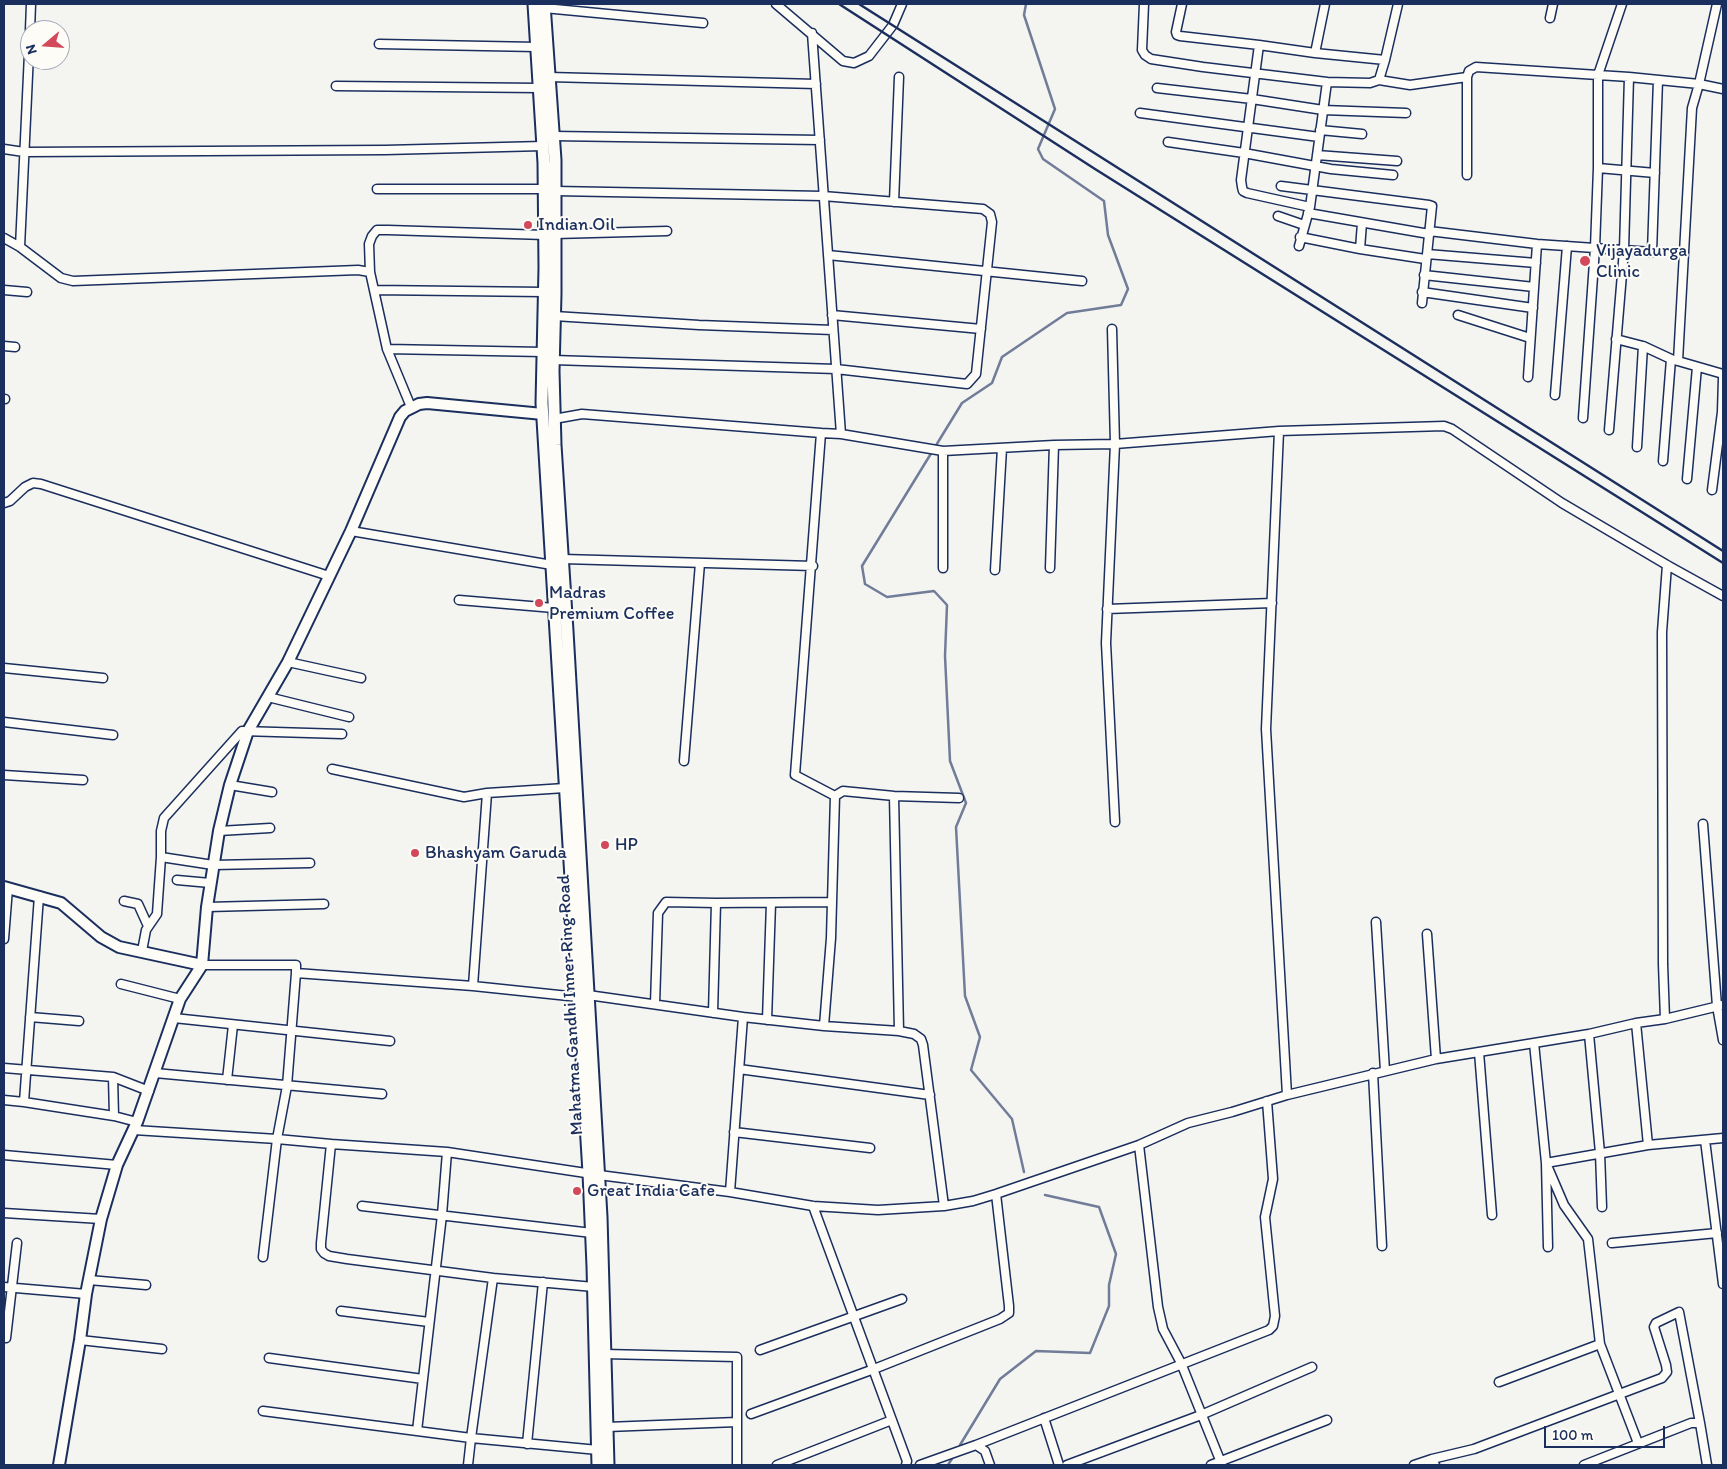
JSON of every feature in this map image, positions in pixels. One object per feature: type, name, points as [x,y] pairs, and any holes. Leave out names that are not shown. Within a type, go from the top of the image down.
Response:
[{"type":"main road","name":"Mahatma Gandhi Inner Ring Road","points":[[541,5],[537,47],[543,146],[550,190]]},
{"type":"main road","name":"Mahatma Gandhi Inner Ring Road","points":[[541,5],[553,136],[550,235],[554,316],[554,420],[563,559],[583,996],[604,1354],[608,1465]]},
{"type":"main road","name":"Mahatma Gandhi Inner Ring Road","points":[[550,235],[544,292],[542,352],[543,414],[565,788],[583,996]]},
{"type":"main road","name":"Mahatma Gandhi Inner Ring Road","points":[[594,1174],[592,1233],[598,1465]]},
{"type":"street","points":[[30,20],[31,4]]},
{"type":"street","points":[[776,4],[843,61],[854,63],[869,56],[892,25],[902,4]]},
{"type":"street","points":[[1144,4],[1142,50],[1144,55],[1151,59],[1327,82],[1370,82],[1379,80],[1410,85],[1467,77]]},
{"type":"street","points":[[1182,4],[1176,32],[1180,36],[1259,45],[1315,54],[1386,60]]},
{"type":"street","points":[[1315,54],[1325,4]]},
{"type":"street","points":[[1379,80],[1386,60],[1398,4]]},
{"type":"street","points":[[1550,18],[1553,4]]},
{"type":"street","points":[[1583,418],[1595,248],[1598,168],[1598,75],[1622,4]]},
{"type":"street","points":[[1663,461],[1674,360],[1692,108],[1717,4]]},
{"type":"street","points":[[541,5],[703,23]]},
{"type":"street","points":[[812,33],[841,434]]},
{"type":"street","points":[[379,44],[537,47]]},
{"type":"street","points":[[1259,45],[1241,180],[1244,191],[1362,223],[1429,233],[1537,244],[1652,252],[1658,80]]},
{"type":"street","points":[[1467,175],[1467,77],[1469,71],[1476,67],[1629,77],[1699,84],[1723,89]]},
{"type":"street","points":[[20,247],[28,70]]},
{"type":"street","points":[[549,77],[816,84]]},
{"type":"street","points":[[894,202],[899,77]]},
{"type":"street","points":[[1609,430],[1624,250],[1629,77]]},
{"type":"street","points":[[1299,246],[1309,210],[1327,82]]},
{"type":"street","points":[[336,86],[540,88]]},
{"type":"street","points":[[1157,88],[1252,99],[1323,110],[1406,113]]},
{"type":"street","points":[[1140,113],[1320,134],[1362,134]]},
{"type":"street","points":[[553,136],[820,140]]},
{"type":"street","points":[[1168,142],[1244,153],[1331,169],[1393,175]]},
{"type":"street","points":[[4,149],[24,152],[376,150],[543,146]]},
{"type":"street","points":[[1317,155],[1398,161]]},
{"type":"street","points":[[1598,168],[1655,173]]},
{"type":"street","points":[[1281,186],[1429,205],[1432,210],[1422,303]]},
{"type":"street","points":[[376,190],[550,190],[823,196],[984,209],[990,214],[992,222],[976,374],[967,384],[836,369],[553,360]]},
{"type":"street","points":[[1278,216],[1304,225]]},
{"type":"street","points":[[1360,249],[1362,223]]},
{"type":"street","points":[[410,407],[387,349],[370,272],[369,244],[372,236],[378,230],[550,235],[668,231]]},
{"type":"street","points":[[1300,237],[1360,249],[1426,257],[1536,263]]},
{"type":"street","points":[[4,238],[20,247],[61,278],[73,281],[358,270],[370,272]]},
{"type":"street","points":[[1528,376],[1537,244]]},
{"type":"street","points":[[1555,395],[1567,246]]},
{"type":"street","points":[[828,255],[1082,281]]},
{"type":"street","points":[[1424,275],[1534,287]]},
{"type":"street","points":[[4,290],[27,292]]},
{"type":"street","points":[[374,290],[544,292]]},
{"type":"street","points":[[1422,292],[1532,308]]},
{"type":"street","points":[[832,315],[981,329]]},
{"type":"street","points":[[1458,315],[1530,338]]},
{"type":"street","points":[[554,316],[833,330]]},
{"type":"street","points":[[1112,329],[1115,444],[1106,642],[1115,822]]},
{"type":"street","points":[[1616,339],[1643,346],[1674,360],[1723,376],[1722,412],[1712,490]]},
{"type":"street","points":[[4,346],[15,347]]},
{"type":"street","points":[[1637,447],[1643,346]]},
{"type":"street","points":[[387,349],[542,352]]},
{"type":"street","points":[[1687,479],[1697,367]]},
{"type":"street","points":[[59,1465],[86,1294],[101,1219],[117,1165],[135,1126],[180,1000],[202,965],[210,883],[219,831],[230,785],[248,731],[288,662],[351,531],[400,417],[410,407],[427,403],[543,414]]},
{"type":"street","points":[[554,420],[582,414],[841,434],[940,451],[1115,444],[1279,431],[1444,426],[1452,429],[1562,503],[1723,596]]},
{"type":"street","points":[[1279,431],[1266,729],[1287,1095]]},
{"type":"street","points":[[821,433],[795,775],[835,796]]},
{"type":"street","points":[[1050,568],[1054,445]]},
{"type":"street","points":[[994,570],[1002,448]]},
{"type":"street","points":[[940,451],[943,568]]},
{"type":"street","points":[[4,503],[10,501],[25,487],[33,483],[41,484],[329,576]]},
{"type":"street","points":[[351,531],[552,564]]},
{"type":"street","points":[[563,559],[812,566]]},
{"type":"street","points":[[684,761],[700,563]]},
{"type":"street","points":[[1665,1019],[1662,964],[1662,632],[1667,565]]},
{"type":"street","points":[[459,600],[554,608]]},
{"type":"street","points":[[1107,609],[1272,603]]},
{"type":"street","points":[[288,662],[361,678]]},
{"type":"street","points":[[4,668],[102,678]]},
{"type":"street","points":[[268,697],[349,717]]},
{"type":"street","points":[[4,722],[113,735]]},
{"type":"street","points":[[142,951],[144,934],[157,914],[162,824],[167,814],[242,731],[342,734]]},
{"type":"street","points":[[332,769],[464,797],[487,793],[565,788]]},
{"type":"street","points":[[4,775],[83,780]]},
{"type":"street","points":[[230,785],[272,792]]},
{"type":"street","points":[[835,796],[843,791],[894,796],[959,798]]},
{"type":"street","points":[[473,986],[487,793]]},
{"type":"street","points":[[824,1026],[832,902],[835,796]]},
{"type":"street","points":[[894,796],[899,1031]]},
{"type":"street","points":[[1703,824],[1723,1040]]},
{"type":"street","points":[[219,831],[270,828]]},
{"type":"street","points":[[161,857],[213,865],[310,863]]},
{"type":"street","points":[[177,880],[210,883]]},
{"type":"street","points":[[4,939],[6,888],[61,903],[110,943],[202,965],[296,966],[288,1086],[277,1139],[263,1257]]},
{"type":"street","points":[[24,1102],[39,896]]},
{"type":"street","points":[[124,901],[138,904],[148,926]]},
{"type":"street","points":[[655,1004],[658,913],[666,902],[832,902]]},
{"type":"street","points":[[767,1020],[771,902]]},
{"type":"street","points":[[713,1013],[716,903]]},
{"type":"street","points":[[207,907],[324,904]]},
{"type":"street","points":[[1376,922],[1385,1071]]},
{"type":"street","points":[[1427,934],[1436,1059]]},
{"type":"street","points":[[296,973],[583,996],[767,1020],[899,1031],[914,1034],[922,1041],[944,1206]]},
{"type":"street","points":[[120,984],[180,1000]]},
{"type":"street","points":[[4,1100],[114,1116],[135,1126],[331,1144],[447,1152],[730,1192],[813,1206],[878,1210],[944,1206],[973,1201],[1139,1145],[1188,1123],[1373,1073],[1436,1059],[1589,1034],[1636,1023],[1665,1019],[1720,1005]]},
{"type":"street","points":[[30,1017],[79,1021]]},
{"type":"street","points":[[730,1192],[743,1017]]},
{"type":"street","points":[[174,1018],[390,1041]]},
{"type":"street","points":[[1636,1023],[1648,1145]]},
{"type":"street","points":[[227,1080],[233,1025]]},
{"type":"street","points":[[1589,1034],[1600,1153],[1602,1207]]},
{"type":"street","points":[[1534,1042],[1546,1163],[1548,1248]]},
{"type":"street","points":[[1478,1052],[1492,1215]]},
{"type":"street","points":[[4,1068],[113,1077],[148,1091]]},
{"type":"street","points":[[739,1069],[930,1095]]},
{"type":"street","points":[[155,1073],[382,1094]]},
{"type":"street","points":[[1373,1073],[1382,1246]]},
{"type":"street","points":[[113,1077],[114,1116]]},
{"type":"street","points":[[920,1465],[976,1445],[1180,1363],[1269,1330],[1273,1326],[1275,1322],[1265,1217],[1273,1179],[1267,1101]]},
{"type":"street","points":[[734,1132],[870,1148]]},
{"type":"street","points":[[1546,1163],[1648,1145],[1723,1138]]},
{"type":"street","points":[[1705,1140],[1723,1284]]},
{"type":"street","points":[[331,1144],[321,1243],[321,1249],[329,1256],[493,1278],[594,1287]]},
{"type":"street","points":[[1139,1145],[1158,1307],[1163,1329],[1180,1363],[1221,1463]]},
{"type":"street","points":[[417,1431],[442,1215],[447,1152]]},
{"type":"street","points":[[4,1155],[117,1165]]},
{"type":"street","points":[[1546,1163],[1564,1205],[1588,1240],[1600,1344],[1638,1443]]},
{"type":"street","points":[[751,1414],[1000,1320],[1009,1313],[996,1194]]},
{"type":"street","points":[[362,1206],[592,1233]]},
{"type":"street","points":[[813,1206],[908,1461],[906,1465]]},
{"type":"street","points":[[4,1213],[101,1219]]},
{"type":"street","points":[[1612,1243],[1717,1233]]},
{"type":"street","points":[[6,1338],[8,1288],[17,1243]]},
{"type":"street","points":[[468,1465],[493,1278]]},
{"type":"street","points":[[89,1280],[146,1285]]},
{"type":"street","points":[[527,1444],[543,1282]]},
{"type":"street","points":[[8,1288],[86,1294]]},
{"type":"street","points":[[760,1350],[902,1299]]},
{"type":"street","points":[[342,1311],[429,1322]]},
{"type":"street","points":[[1414,1465],[1433,1462],[1474,1449],[1662,1378],[1667,1372],[1654,1327],[1656,1323],[1679,1312],[1707,1465]]},
{"type":"street","points":[[80,1340],[162,1349]]},
{"type":"street","points":[[1499,1382],[1600,1344]]},
{"type":"street","points":[[604,1354],[736,1357],[737,1465]]},
{"type":"street","points":[[269,1358],[423,1379]]},
{"type":"street","points":[[1067,1465],[1201,1415],[1312,1367]]},
{"type":"street","points":[[263,1411],[471,1438],[598,1450]]},
{"type":"street","points":[[1044,1418],[1059,1465]]},
{"type":"street","points":[[777,1465],[892,1420]]},
{"type":"street","points":[[1211,1465],[1221,1463],[1327,1420]]},
{"type":"street","points":[[607,1427],[737,1422]]},
{"type":"street","points":[[1584,1465],[1691,1423],[1700,1423]]},
{"type":"street","points":[[976,1445],[985,1451],[990,1465]]},
{"type":"waterway","points":[[1024,1172],[1012,1119],[971,1070],[980,1037],[965,996],[956,827],[966,803],[950,761],[945,656],[947,605],[934,591],[887,597],[865,584],[862,566],[962,403],[992,383],[1002,357],[1067,313],[1121,305],[1128,289],[1108,235],[1104,201],[1043,159],[1038,149],[1055,109],[1024,15],[1026,4]]},
{"type":"waterway","points":[[960,1445],[1000,1379],[1036,1351],[1090,1353],[1109,1306],[1109,1285],[1116,1254],[1099,1207],[1045,1195]]},
{"type":"waterway","points":[[948,1465],[953,1457]]},
{"type":"railway","points":[[839,4],[1095,169],[1723,563]]},
{"type":"railway","points":[[859,4],[1723,551]]},
{"type":"place","name":"Indian Oil","points":[[528,225]]},
{"type":"place","name":"Vijayadurga Clinic","points":[[1585,261]]},
{"type":"place","name":"Madras Premium Coffee","points":[[539,603]]},
{"type":"place","name":"HP","points":[[605,845]]},
{"type":"place","name":"Bhashyam Garuda","points":[[415,853]]},
{"type":"place","name":"Great India Cafe","points":[[577,1191]]}]
